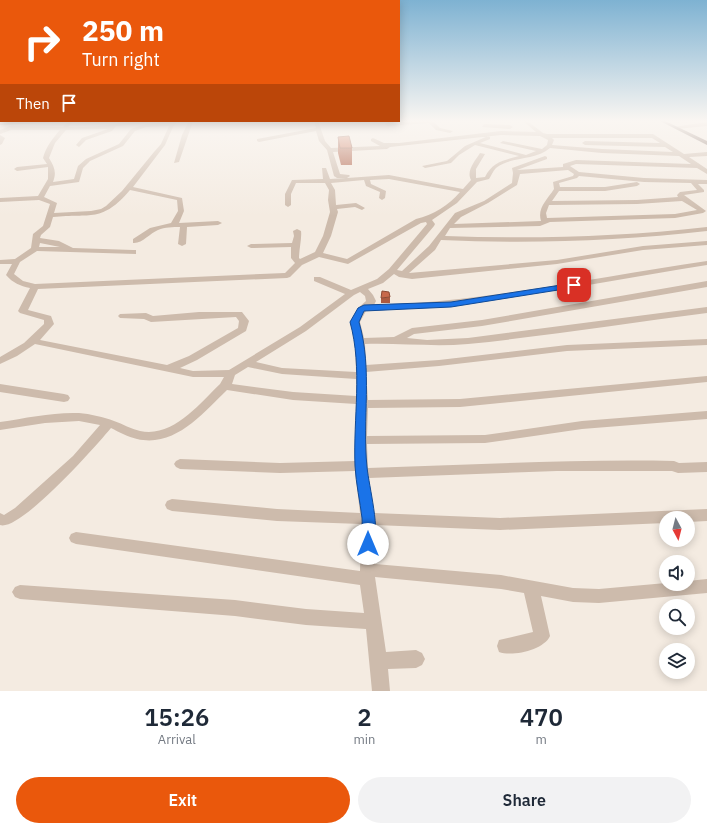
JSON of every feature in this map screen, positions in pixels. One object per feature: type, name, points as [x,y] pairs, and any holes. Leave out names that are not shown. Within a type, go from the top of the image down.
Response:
[{"type":"street","points":[[40,198],[49,184],[53,172],[46,158],[48,152]]},
{"type":"street","points":[[49,184],[77,181],[80,167],[88,160],[105,152]]},
{"type":"street","points":[[51,215],[105,210],[129,188],[157,152]]},
{"type":"street","points":[[176,162],[180,152]]},
{"type":"street","points":[[331,152],[337,176],[377,175]]},
{"type":"street","points":[[425,166],[449,162],[458,152]]},
{"type":"street","points":[[511,152],[526,156]]},
{"type":"street","points":[[318,254],[348,262],[419,221],[428,219],[455,202],[475,180],[487,178],[493,168],[499,164],[537,152]]},
{"type":"street","points":[[545,152],[552,160],[567,166],[577,174],[655,181],[707,182]]},
{"type":"street","points":[[627,152],[682,155],[707,154]]},
{"type":"street","points":[[678,152],[707,172]]},
{"type":"street","points":[[475,180],[473,178],[473,169],[482,154]]},
{"type":"street","points":[[402,274],[432,248],[448,226],[463,211],[486,202],[508,190],[514,184],[516,174],[514,169],[552,160]]},
{"type":"street","points":[[17,169],[51,166]]},
{"type":"street","points":[[516,174],[544,171],[567,166],[699,166]]},
{"type":"street","points":[[133,252],[35,249],[17,261],[10,275],[20,283],[35,287],[287,275],[298,264],[318,254],[332,224],[332,190],[327,181],[324,169]]},
{"type":"street","points":[[448,226],[540,224],[546,222],[542,214],[542,208],[548,204],[557,189],[556,182],[575,177],[577,174]]},
{"type":"street","points":[[288,205],[288,194],[294,181],[327,181],[377,177],[398,178],[464,191]]},
{"type":"street","points":[[367,178],[368,184],[383,191],[382,198]]},
{"type":"street","points":[[557,189],[605,189],[655,181]]},
{"type":"street","points":[[544,220],[668,216],[703,211],[683,199],[680,195],[682,193],[702,191],[693,182]]},
{"type":"street","points":[[129,188],[180,199],[181,211],[174,225]]},
{"type":"street","points":[[0,200],[40,198],[54,203],[46,227],[37,234],[35,249]]},
{"type":"street","points":[[548,204],[637,202],[683,199]]},
{"type":"street","points":[[333,207],[356,204],[362,208]]},
{"type":"street","points":[[33,341],[193,374],[231,373],[303,329],[357,291],[380,281],[392,271],[431,224],[428,219]]},
{"type":"street","points":[[136,242],[150,230],[160,225],[218,223]]},
{"type":"street","points":[[182,244],[184,224]]},
{"type":"street","points":[[440,238],[482,240],[578,238],[707,229]]},
{"type":"street","points":[[297,231],[298,236],[295,245],[295,258],[298,264]]},
{"type":"street","points":[[36,240],[56,242],[75,250]]},
{"type":"street","points":[[392,271],[412,276],[557,262],[644,248],[707,243]]},
{"type":"street","points":[[251,246],[295,245]]},
{"type":"street","points":[[0,262],[17,261]]},
{"type":"street","points":[[364,308],[451,304],[543,291],[707,262]]},
{"type":"street","points":[[317,279],[357,291],[371,297],[369,305],[360,310],[355,322],[360,341],[362,402],[361,470],[368,519],[367,574],[379,661],[381,691]]},
{"type":"street","points":[[396,340],[412,331],[482,322],[707,284]]},
{"type":"street","points":[[0,361],[33,341],[44,332],[49,324],[48,318],[23,311],[35,287]]},
{"type":"street","points":[[360,341],[396,340],[427,343],[468,341],[707,310]]},
{"type":"street","points":[[123,316],[146,316],[151,320],[199,315],[239,314],[244,320],[243,329],[193,358],[168,369]]},
{"type":"street","points":[[247,364],[282,371],[361,372],[567,348],[707,342]]},
{"type":"street","points":[[0,426],[45,418],[79,418],[109,423],[138,435],[153,436],[162,434],[183,426],[225,386],[231,373]]},
{"type":"street","points":[[225,386],[254,392],[362,402],[460,403],[707,379]]},
{"type":"street","points":[[0,388],[64,398]]},
{"type":"street","points":[[361,440],[485,439],[582,425],[707,415]]},
{"type":"street","points":[[0,529],[6,518],[78,459],[109,423]]},
{"type":"street","points":[[180,464],[280,468],[457,471],[617,464],[674,466],[678,468],[707,466]]},
{"type":"street","points":[[172,506],[277,515],[500,524],[707,515]]},
{"type":"street","points":[[76,538],[367,574],[501,582],[573,595],[599,596],[707,586]]},
{"type":"street","points":[[505,646],[532,642],[542,636],[532,588]]},
{"type":"street","points":[[20,592],[235,608],[306,617],[373,622]]},
{"type":"street","points":[[379,661],[416,659]]},
{"type":"building","points":[[382,291],[389,292],[390,297],[381,298]]},
{"type":"route","points":[[368,544],[368,519],[361,466],[362,397],[360,376],[362,369],[360,341],[355,322],[360,310],[364,308],[402,308],[451,304],[574,285]]}]
